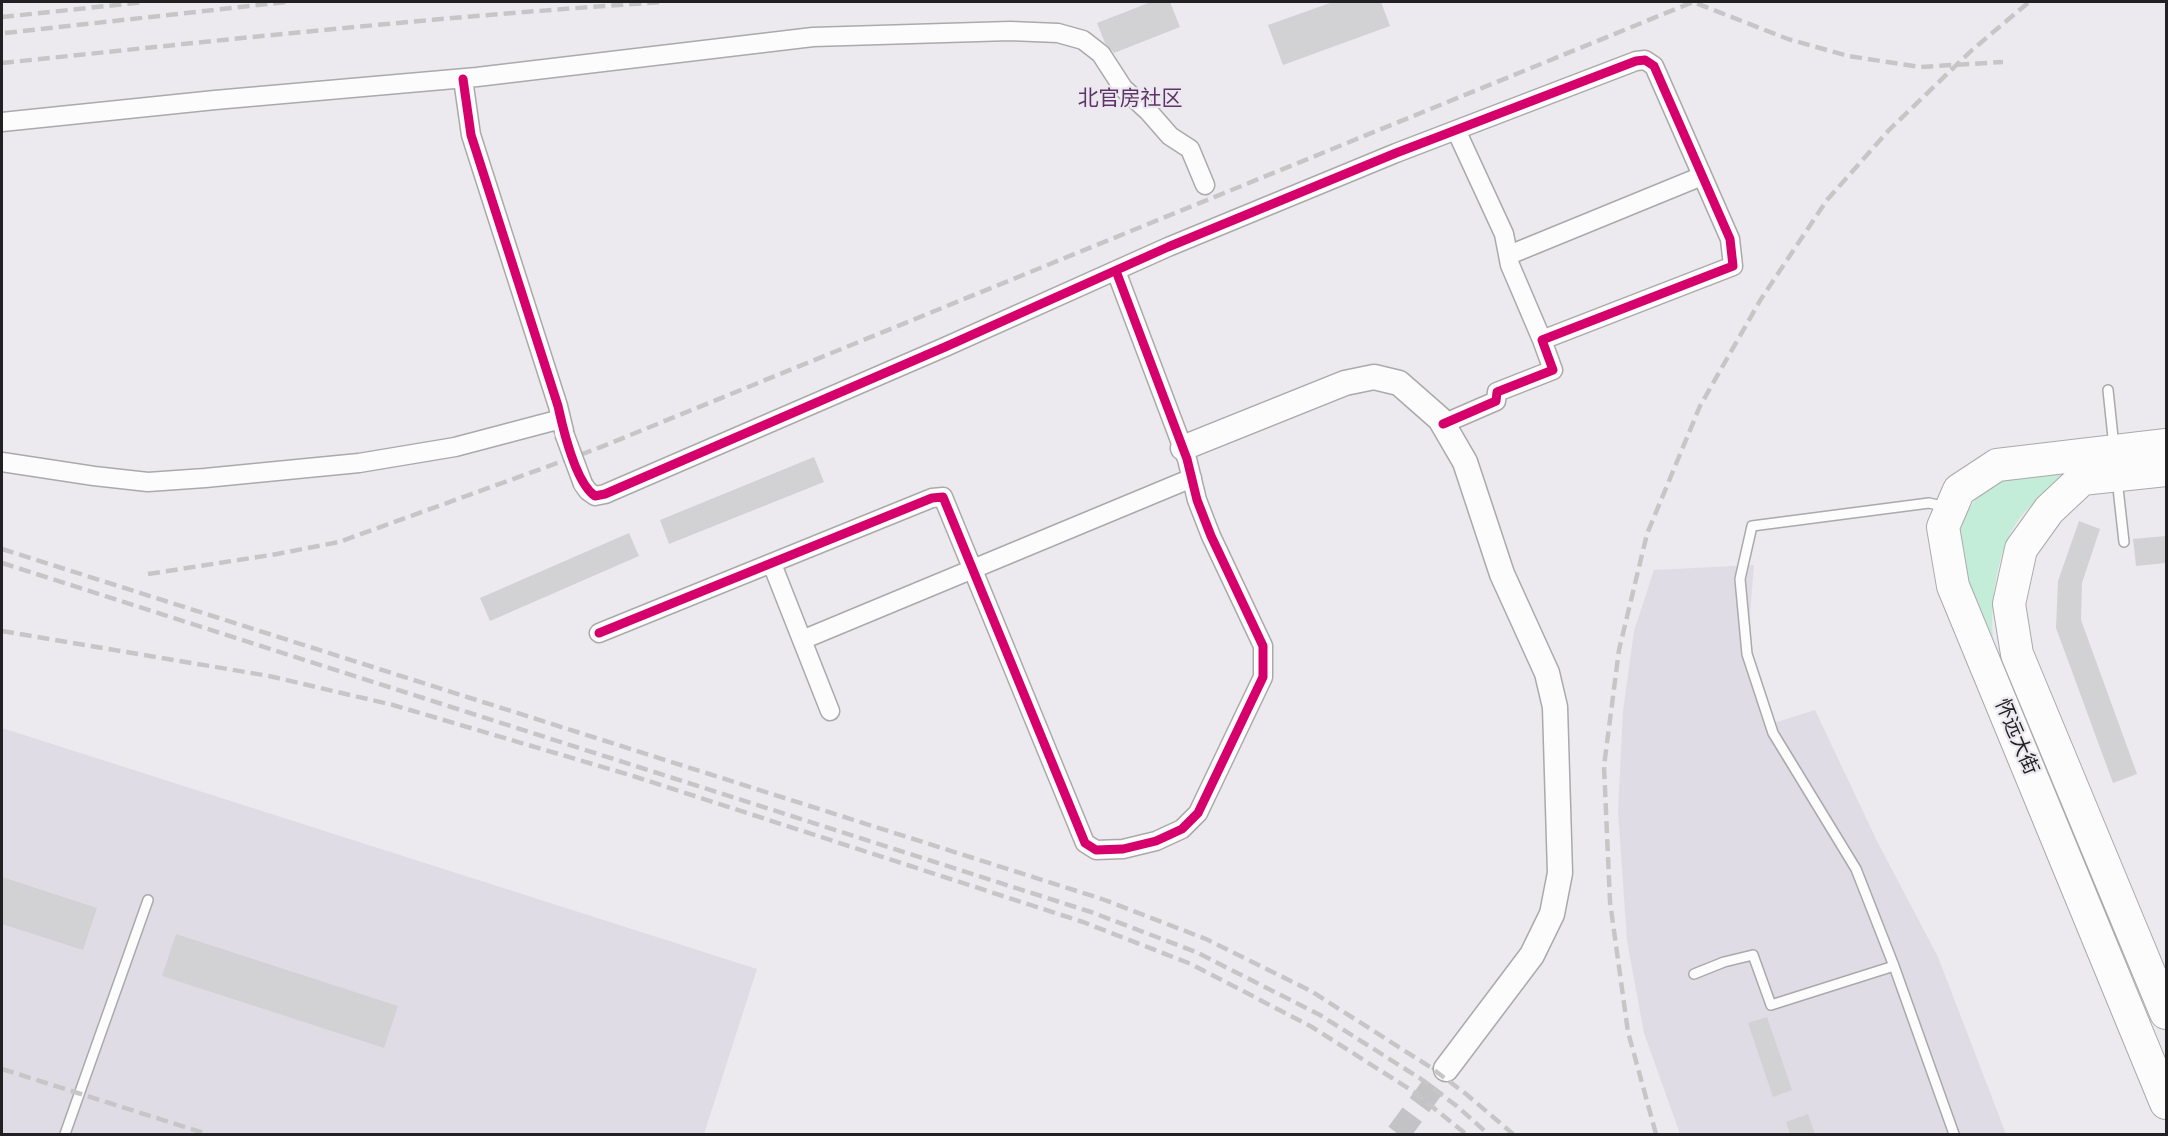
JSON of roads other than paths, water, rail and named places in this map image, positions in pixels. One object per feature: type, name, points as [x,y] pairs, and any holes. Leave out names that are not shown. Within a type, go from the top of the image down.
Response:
[{"type":"highway","points":[[2082,467],[2116,463],[2166,445]]},
{"type":"highway","points":[[2116,463],[2166,470]]},
{"type":"highway","name":"怀远大街","points":[[2082,467],[1997,465],[1959,490],[1942,527],[1953,586],[2154,1012]]},
{"type":"highway","name":"怀远大街","points":[[2082,467],[2021,549],[2008,604],[2017,654],[2154,1012],[2166,1103]]},
{"type":"street","points":[[2,123],[215,100],[463,79],[813,37],[1000,31],[1058,33],[1083,40],[1101,54],[1123,88],[1170,136],[1190,149],[1205,185]]},
{"type":"street","points":[[463,79],[471,135],[563,426],[583,484],[595,496],[605,494],[1116,271],[1364,166],[1636,61],[1646,60],[1654,66],[1730,239],[1732,266],[1542,340]]},
{"type":"street","points":[[1443,424],[1496,401],[1497,392],[1553,370],[1510,265],[1504,234],[1456,130]]},
{"type":"street","points":[[1509,255],[1702,176]]},
{"type":"street","points":[[599,633],[932,498],[943,497],[1085,843],[1096,850],[1123,849],[1156,841],[1182,829],[1198,813],[1263,677],[1263,646],[1210,536],[1197,500],[1183,448],[1116,271]]},
{"type":"street","points":[[1183,448],[1345,383],[1374,377],[1399,383],[1440,419],[1465,462],[1502,574],[1550,684],[1555,707],[1560,873],[1551,914],[1532,955],[1446,1069]]},
{"type":"street","points":[[2,462],[148,482],[359,463],[563,426]]},
{"type":"street","points":[[802,640],[1192,478]]},
{"type":"street","points":[[772,564],[830,711]]},
{"type":"lane","points":[[2108,390],[2124,542]]},
{"type":"lane","points":[[1951,508],[1929,503],[1752,526],[1740,579],[1747,654],[1773,733],[1856,869],[1894,966],[1954,1134]]},
{"type":"lane","points":[[65,1134],[148,900]]},
{"type":"lane","points":[[1694,974],[1724,962],[1753,955],[1771,1005],[1894,966]]},
{"type":"tunnel","points":[[1398,1134],[1446,1069]]},
{"type":"railway","points":[[2,17],[145,2]]},
{"type":"railway","points":[[5,33],[286,2]]},
{"type":"railway","points":[[2,63],[415,21],[664,2]]},
{"type":"railway","points":[[148,574],[339,542],[596,449],[1693,2],[1788,39],[1848,56],[1920,67],[2003,62]]},
{"type":"railway","points":[[1656,1134],[1628,1032],[1610,902],[1604,766],[1619,650],[1647,534],[1700,406],[1761,299],[1827,200],[1889,130],[1972,50],[2029,2]]},
{"type":"railway","points":[[2,549],[1102,899],[1206,939],[1311,991],[1430,1067],[1513,1134]]},
{"type":"railway","points":[[2,563],[1091,912],[1196,952],[1320,1015],[1421,1079],[1458,1107],[1488,1134]]},
{"type":"railway","points":[[2,631],[269,676],[393,705],[633,776],[1083,922],[1191,964],[1312,1027],[1414,1092],[1466,1134]]},
{"type":"railway","points":[[2,1069],[207,1134]]},
{"type":"district","name":"北官房社区","points":[[1130,99]]}]
